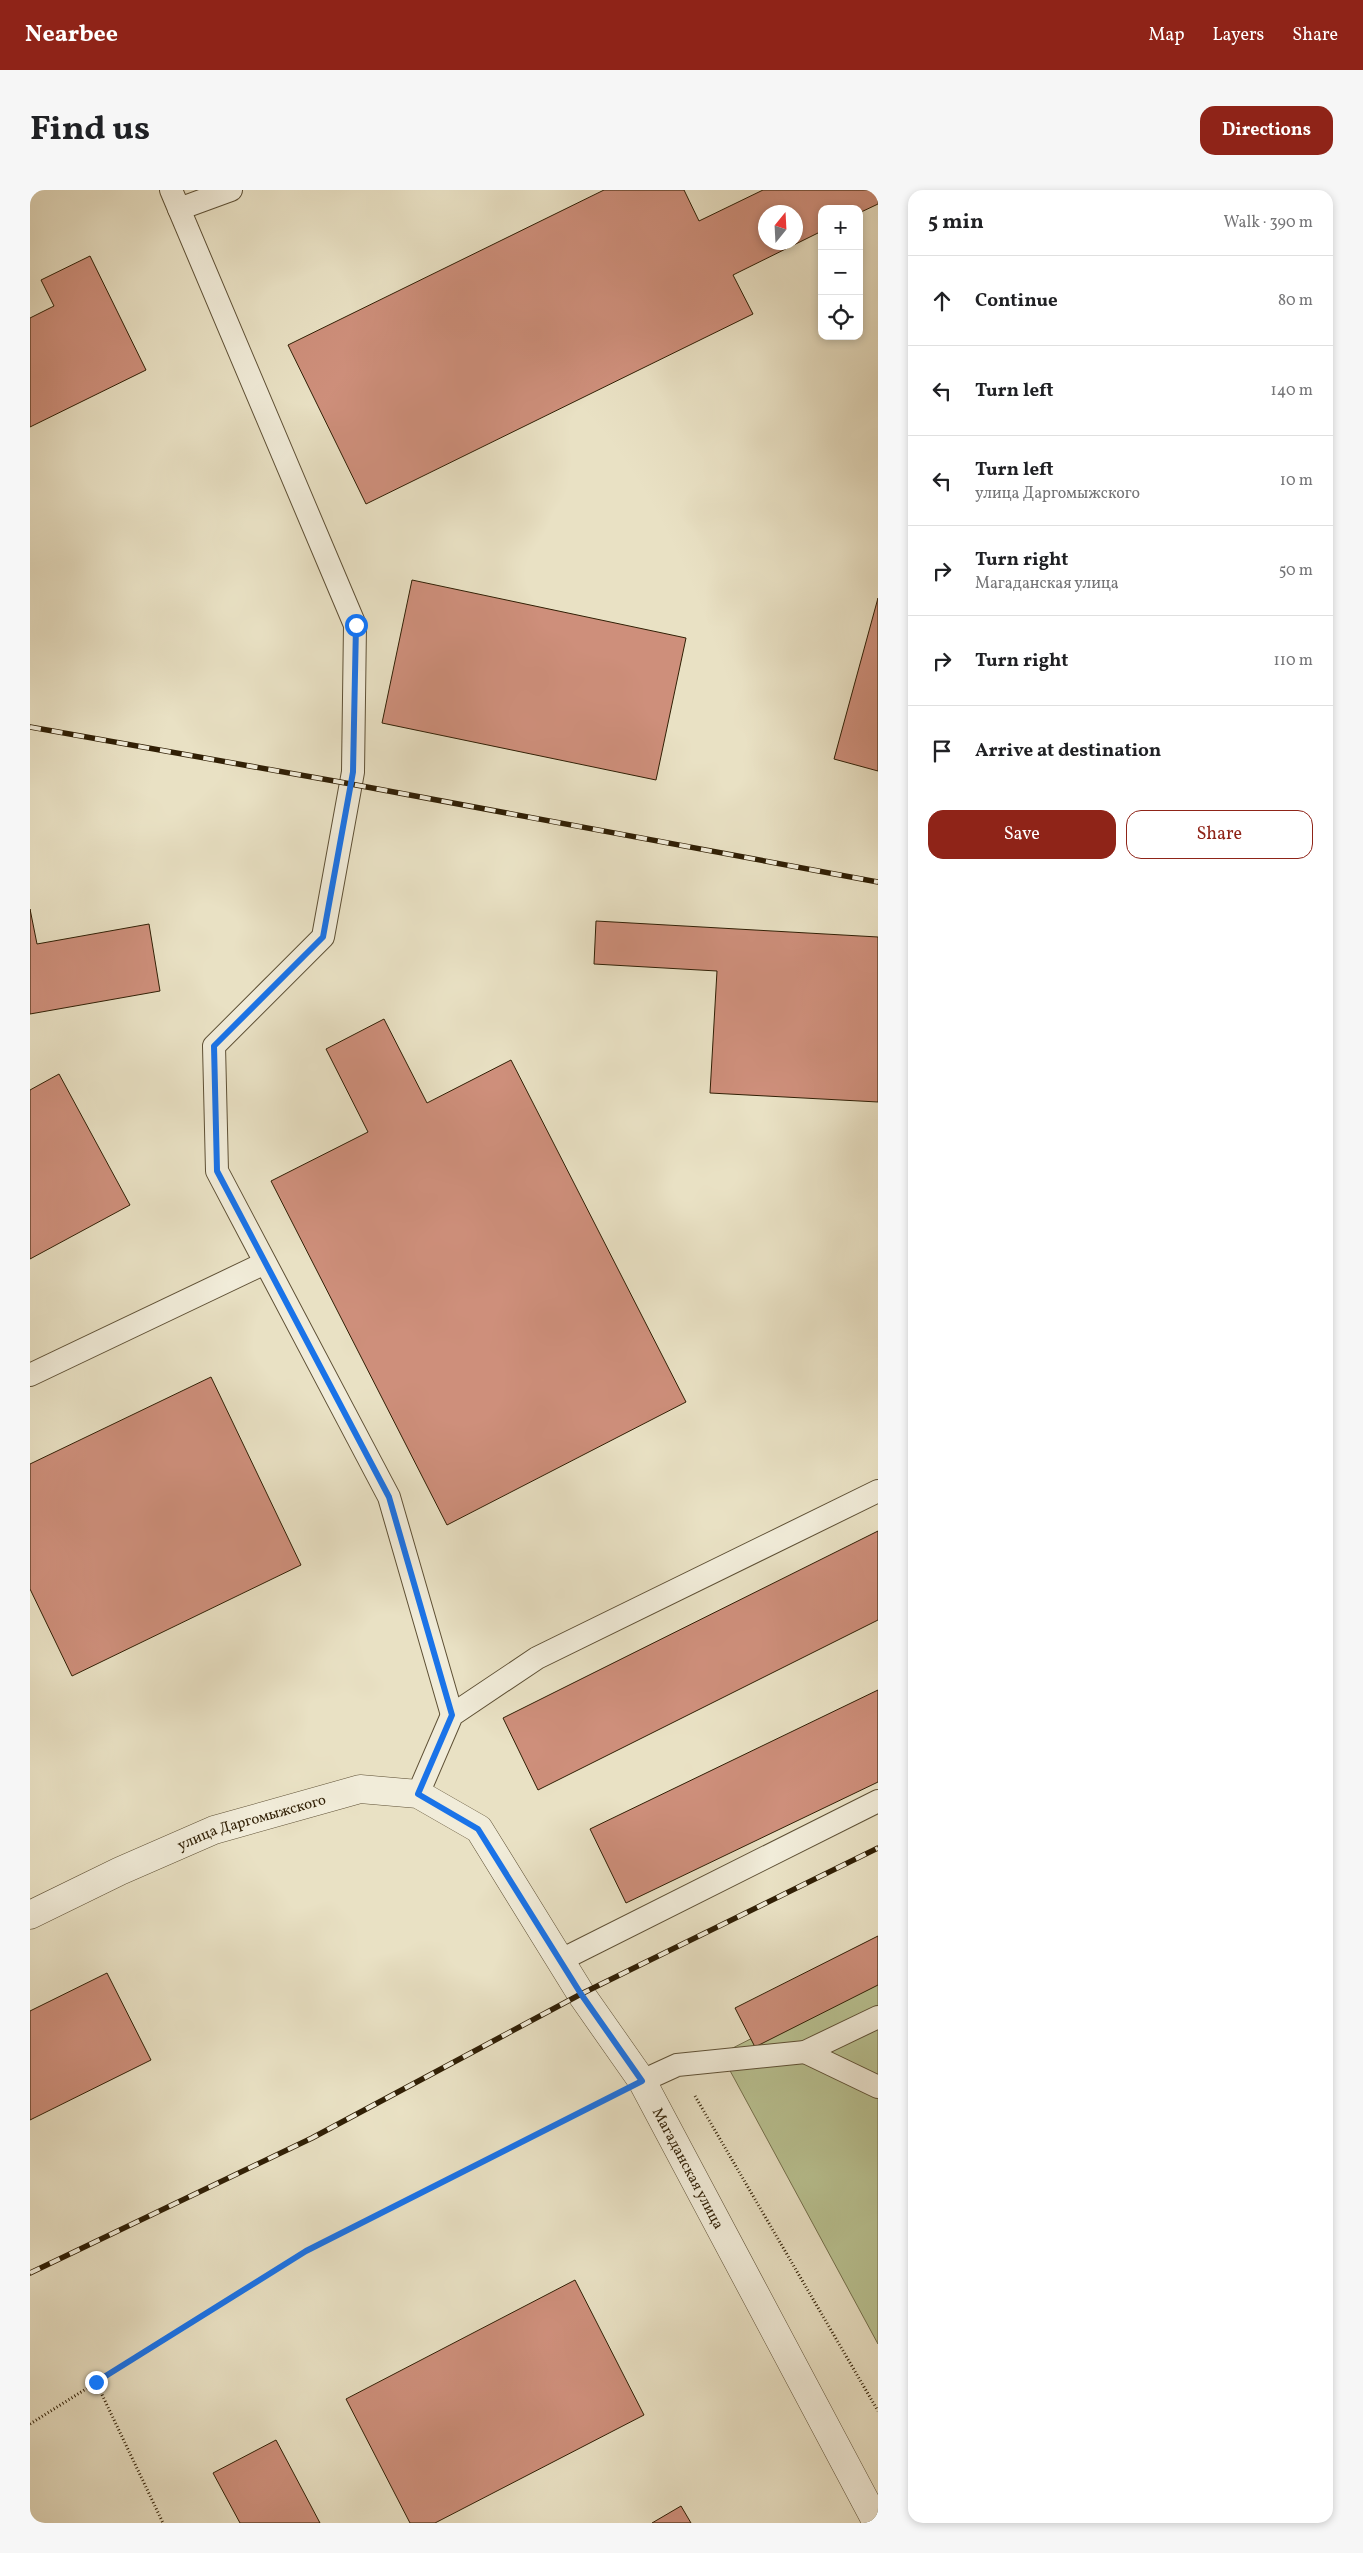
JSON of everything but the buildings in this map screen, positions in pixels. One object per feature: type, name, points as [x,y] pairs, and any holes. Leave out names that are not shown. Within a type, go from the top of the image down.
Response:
[{"type":"street","name":"улица Даргомыжского","points":[[30,1915],[120,1871],[214,1830],[360,1789],[418,1794],[478,1829]]},
{"type":"street","name":"Магаданская улица","points":[[478,1829],[581,1994],[642,2081],[877,2523]]},
{"type":"lane","points":[[231,190],[175,199],[356,625],[353,772],[323,937],[214,1046],[217,1171],[389,1497],[452,1715]]},
{"type":"lane","points":[[30,1375],[265,1263]]},
{"type":"lane","points":[[418,1794],[452,1715],[537,1658],[878,1491]]},
{"type":"lane","points":[[560,1960],[878,1801]]},
{"type":"lane","points":[[642,2081],[677,2065],[805,2052],[878,2017]]},
{"type":"lane","points":[[805,2052],[878,2086]]},
{"type":"path","points":[[677,2065],[878,2411]]},
{"type":"path","points":[[30,2424],[306,2251],[642,2081]]},
{"type":"path","points":[[96,2382],[163,2523]]},
{"type":"green space","points":[[878,1974],[878,2344],[721,2054]]},
{"type":"railway","points":[[30,727],[340,782],[878,882]]},
{"type":"railway","points":[[30,2273],[312,2138],[581,1994],[878,1848]]},
{"type":"route","points":[[96,2382],[306,2251],[642,2081],[581,1994],[478,1829],[418,1794],[452,1715],[389,1497],[217,1171],[214,1046],[323,937],[353,772],[356,625]]}]
